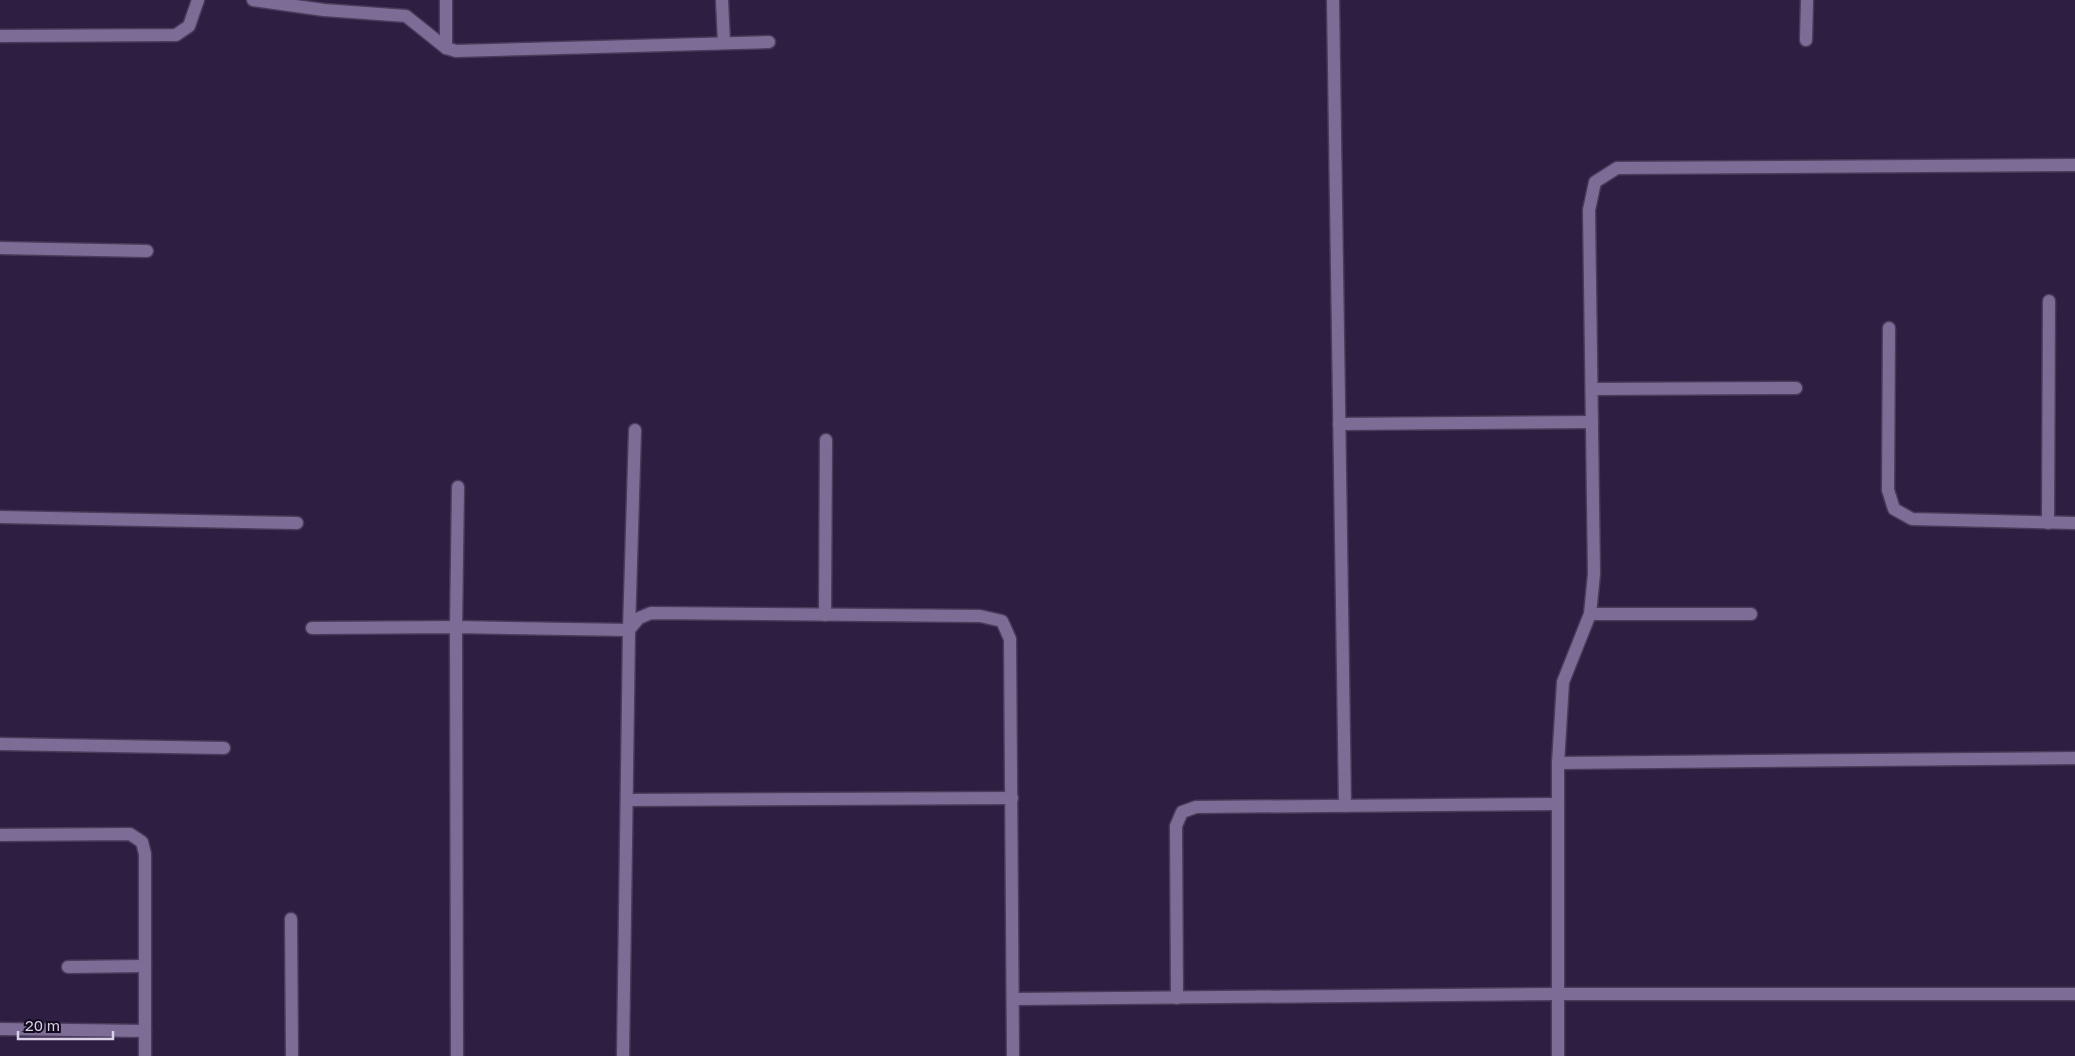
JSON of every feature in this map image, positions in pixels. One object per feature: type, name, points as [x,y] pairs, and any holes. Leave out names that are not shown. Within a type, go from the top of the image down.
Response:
[{"type":"street","points":[[0,36],[176,35],[189,26],[198,0]]},
{"type":"street","points":[[253,0],[324,10],[406,16],[446,48],[456,51],[769,42]]},
{"type":"street","points":[[446,0],[446,48]]},
{"type":"street","points":[[722,0],[724,44]]},
{"type":"street","points":[[1333,0],[1345,806]]},
{"type":"street","points":[[1806,40],[1807,0]]},
{"type":"street","points":[[1558,1056],[1558,763],[1563,682],[1590,614],[1594,574],[1589,210],[1595,182],[1617,168],[2075,165]]},
{"type":"street","points":[[0,248],[147,251]]},
{"type":"street","points":[[2048,523],[2049,301]]},
{"type":"street","points":[[1890,328],[1888,490],[1894,509],[1912,518],[2075,523]]},
{"type":"street","points":[[1592,389],[1796,388]]},
{"type":"street","points":[[1339,424],[1592,422]]},
{"type":"street","points":[[623,1056],[629,630],[635,430]]},
{"type":"street","points":[[825,615],[826,440]]},
{"type":"street","points":[[457,1056],[456,627],[458,487]]},
{"type":"street","points":[[0,517],[297,523]]},
{"type":"street","points":[[629,630],[639,618],[651,613],[980,616],[1002,621],[1010,639],[1013,1056]]},
{"type":"street","points":[[1590,614],[1751,614]]},
{"type":"street","points":[[312,628],[456,627],[629,630]]},
{"type":"street","points":[[0,744],[224,748]]},
{"type":"street","points":[[1558,763],[2075,758]]},
{"type":"street","points":[[628,800],[1012,798]]},
{"type":"street","points":[[1177,998],[1176,826],[1182,812],[1196,807],[1558,804]]},
{"type":"street","points":[[0,835],[130,834],[142,842],[145,854],[145,1056]]},
{"type":"street","points":[[290,919],[292,1056]]},
{"type":"street","points":[[68,967],[145,966]]},
{"type":"street","points":[[1013,999],[1557,994],[2075,994]]},
{"type":"street","points":[[0,1030],[145,1032]]}]
